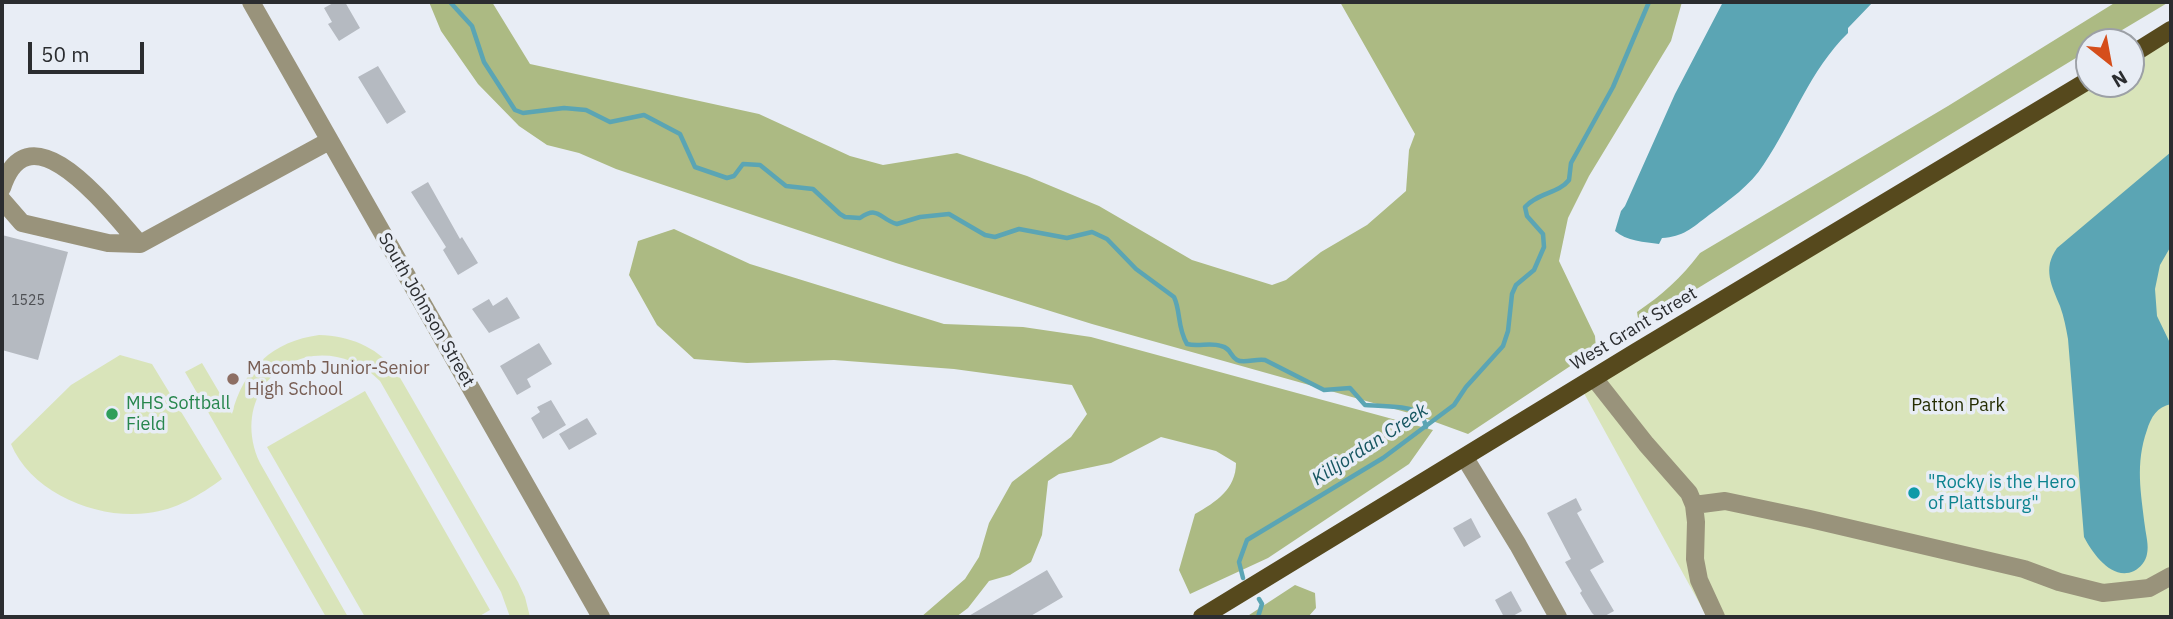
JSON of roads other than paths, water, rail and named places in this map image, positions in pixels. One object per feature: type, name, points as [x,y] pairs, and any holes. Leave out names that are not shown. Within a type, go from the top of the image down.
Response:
[{"type":"main road","points":[[2145,46],[2171,30]]},
{"type":"main road","name":"West Grant Street","points":[[1202,617],[1594,377],[2075,88]]},
{"type":"street","name":"South Johnson Street","points":[[251,2],[601,617]]},
{"type":"street","points":[[2,201],[22,223],[108,243],[140,244],[329,141]]},
{"type":"street","points":[[2,188],[7,172],[20,159],[47,156],[83,181],[140,244]]},
{"type":"street","points":[[1594,377],[1646,444],[1684,485],[1694,505],[1699,580],[1716,617]]},
{"type":"street","points":[[1465,458],[1558,617]]},
{"type":"street","points":[[1694,505],[1725,501],[1773,511],[2024,569],[2059,582],[2103,593],[2149,588],[2171,576]]},
{"type":"water","points":[[1723,2],[1873,2],[1848,28],[1848,33],[1823,63],[1774,148],[1746,186],[1692,228],[1676,236],[1662,238],[1659,244],[1625,237],[1615,231],[1621,211],[1675,94]]},
{"type":"water","points":[[2171,152],[2171,246],[2160,265],[2155,289],[2157,316],[2171,345],[2171,404],[2158,410],[2143,443],[2140,478],[2148,551],[2138,568],[2126,573],[2118,572],[2104,564],[2084,537],[2068,339],[2049,270],[2057,248]]},
{"type":"waterway","points":[[450,2],[472,26],[484,62],[515,110],[523,113],[564,108],[586,110],[610,122],[644,115],[680,134],[695,167],[727,178],[734,176],[743,164],[760,165],[786,186],[813,189],[845,217],[860,218],[875,213],[897,224],[920,217],[949,214],[985,235],[995,237],[1019,229],[1067,238],[1092,232],[1107,239],[1136,269],[1174,297],[1187,344],[1213,344],[1224,347],[1240,361],[1265,360],[1324,390],[1350,388],[1365,405],[1404,408],[1418,412],[1426,427]]},
{"type":"waterway","name":"Killjordan Creek","points":[[1243,578],[1239,562],[1247,540],[1383,458],[1454,405],[1466,387],[1503,346],[1508,331],[1512,294],[1516,285],[1534,270],[1544,247],[1543,234],[1527,216],[1525,207],[1536,198],[1565,185],[1569,180],[1571,163],[1613,87],[1649,2]]},
{"type":"waterway","name":"Killjordan Creek","points":[[1258,617],[1262,604],[1259,599]]},
{"type":"place","name":"Macomb Junior-Senior High School","points":[[233,379]]},
{"type":"place","name":"MHS Softball Field","points":[[112,414]]},
{"type":"place","name":"\"Rocky is the Hero of Plattsburg\"","points":[[1914,493]]},
{"type":"park label","name":"Patton Park","points":[[1958,406]]}]
